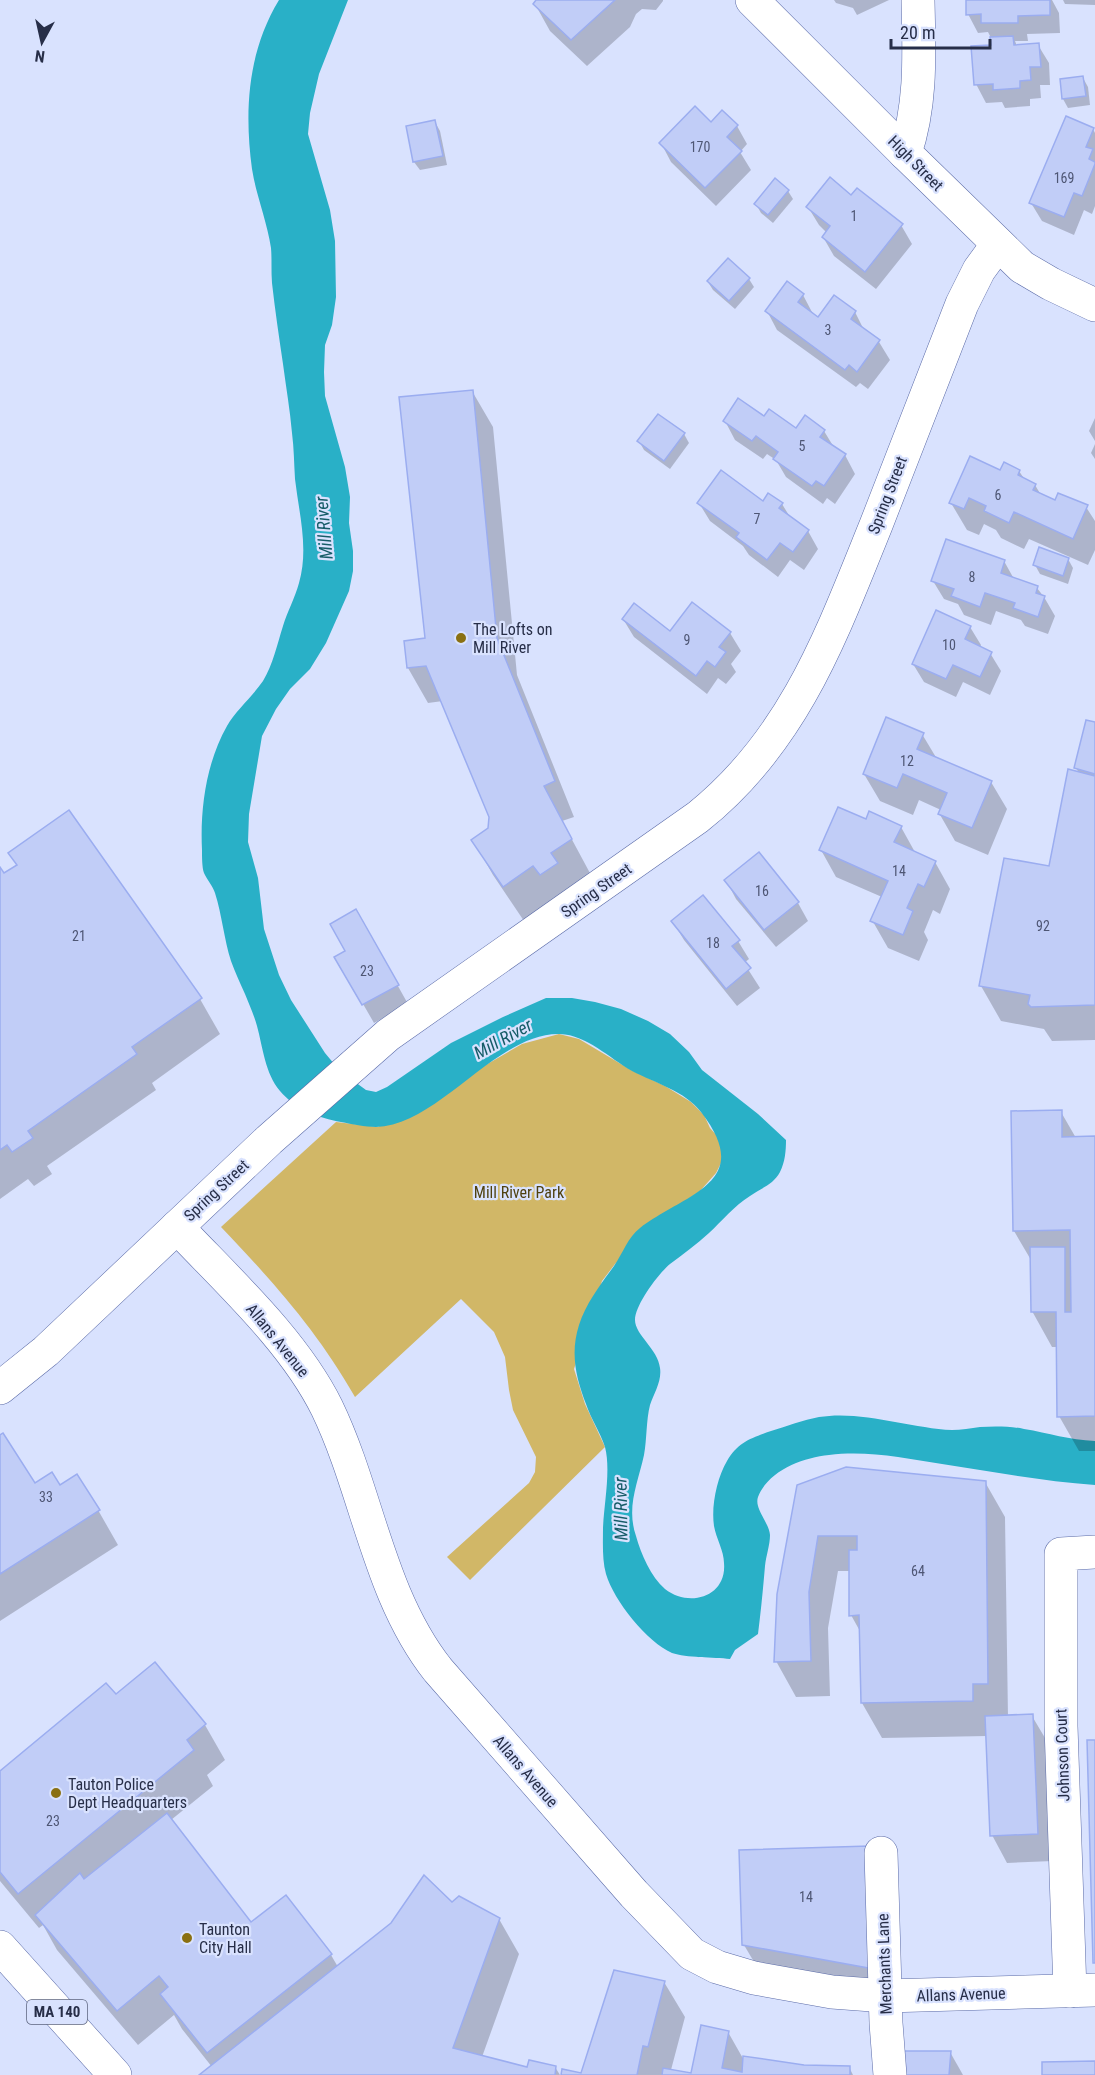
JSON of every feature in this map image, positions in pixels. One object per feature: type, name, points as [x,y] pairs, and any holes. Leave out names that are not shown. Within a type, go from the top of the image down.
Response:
[{"type":"main road","name":"High Street","points":[[752,0],[1022,267],[1095,305]]},
{"type":"main road","points":[[905,153],[917,106],[918,0]]},
{"type":"main road","name":"Spring Street","points":[[0,1388],[46,1351],[269,1140],[375,1046],[698,817],[730,789],[770,744],[804,688],[825,645],[875,527],[962,304],[979,270],[998,244]]},
{"type":"main road","name":"Allans Avenue","points":[[177,1227],[278,1335],[317,1389],[335,1425],[401,1610],[424,1652],[634,1894],[687,1950],[717,1968],[754,1978],[803,1988],[860,1995],[1083,1990]]},
{"type":"main road","name":"Johnson Court","points":[[1083,1990],[1061,1737],[1061,1554],[1095,1552]]},
{"type":"main road","name":"Merchants Lane","points":[[881,1854],[890,2075]]},
{"type":"main road","name":"MA 140","points":[[0,1947],[115,2075]]},
{"type":"main road","points":[[0,1966],[32,1983]]},
{"type":"green space","name":"Mill River Park","points":[[559,1034],[579,1039],[691,1102],[704,1115],[710,1128],[719,1138],[723,1159],[716,1173],[700,1191],[681,1204],[615,1264],[602,1281],[574,1369],[585,1404],[605,1447],[470,1580],[447,1557],[529,1483],[535,1472],[536,1457],[513,1410],[505,1357],[494,1332],[461,1299],[355,1397],[309,1328],[221,1227],[336,1122],[378,1127],[522,1044]]},
{"type":"water","name":"Mill River","points":[[279,0],[348,0],[319,74],[310,113],[308,134],[330,210],[335,241],[336,297],[332,325],[325,345],[325,396],[345,467],[350,497],[349,523],[353,571],[349,591],[326,643],[310,669],[290,689],[276,709],[262,736],[249,814],[248,842],[258,878],[264,929],[279,975],[291,1000],[325,1053],[340,1071],[366,1090],[376,1092],[387,1087],[451,1043],[546,998],[572,998],[621,1009],[670,1034],[689,1052],[702,1070],[758,1114],[786,1140],[782,1168],[777,1176],[739,1204],[704,1237],[670,1264],[648,1290],[636,1314],[636,1326],[655,1355],[660,1373],[650,1405],[644,1455],[633,1505],[633,1525],[651,1572],[665,1589],[675,1595],[685,1598],[705,1596],[719,1584],[723,1575],[724,1558],[713,1518],[718,1484],[723,1468],[736,1449],[764,1434],[801,1421],[835,1415],[936,1429],[1013,1427],[1095,1441],[1095,1485],[1038,1479],[871,1454],[819,1457],[788,1467],[770,1479],[758,1497],[758,1506],[770,1535],[758,1634],[735,1650],[730,1659],[678,1655],[662,1648],[633,1620],[610,1585],[603,1551],[607,1456],[603,1441],[582,1394],[575,1355],[576,1335],[586,1309],[632,1236],[658,1216],[694,1195],[718,1171],[721,1155],[716,1136],[701,1112],[687,1098],[632,1071],[589,1043],[570,1035],[560,1034],[537,1037],[513,1048],[490,1062],[445,1097],[399,1123],[376,1127],[367,1126],[333,1120],[308,1112],[286,1097],[271,1076],[257,1026],[231,961],[215,893],[203,871],[203,803],[214,755],[227,726],[259,687],[270,668],[302,570],[302,531],[291,424],[272,283],[271,248],[252,169],[248,125],[255,60],[269,19]]},
{"type":"building","points":[[536,0],[615,0],[571,40],[533,4]]},
{"type":"building","points":[[966,0],[1050,0],[1050,15],[1018,16],[1018,23],[981,23],[981,14],[966,15]]},
{"type":"building","points":[[1013,36],[1014,45],[1039,43],[1041,67],[1030,67],[1031,80],[1020,81],[1020,88],[993,90],[993,84],[974,85],[971,46],[991,45],[990,37]]},
{"type":"building","points":[[1083,76],[1086,96],[1062,99],[1060,79]]},
{"type":"building","points":[[695,106],[711,122],[722,110],[738,125],[727,137],[742,151],[705,188],[659,143]]},
{"type":"building","points":[[1066,116],[1094,128],[1086,147],[1093,149],[1089,159],[1095,164],[1082,196],[1074,193],[1064,217],[1029,203]]},
{"type":"building","points":[[435,120],[443,156],[413,162],[406,126]]},
{"type":"building","points":[[830,177],[851,195],[857,188],[903,224],[865,272],[822,237],[830,226],[806,207]]},
{"type":"building","points":[[775,178],[789,190],[768,215],[754,204]]},
{"type":"building","points":[[728,258],[750,278],[729,301],[707,281]]},
{"type":"building","points":[[787,281],[804,294],[798,302],[818,317],[834,295],[856,311],[851,319],[880,340],[857,372],[849,365],[845,370],[765,311]]},
{"type":"building","name":"The Lofts on Mill River","points":[[473,390],[497,638],[555,781],[544,786],[572,839],[551,853],[558,863],[540,875],[533,866],[503,887],[471,840],[488,828],[489,817],[426,666],[407,668],[404,641],[425,638],[399,397]]},
{"type":"building","points":[[738,398],[764,416],[769,409],[796,428],[805,415],[825,430],[820,437],[846,454],[824,486],[816,481],[812,486],[773,459],[778,452],[756,436],[752,441],[723,421]]},
{"type":"building","points":[[658,414],[685,433],[664,461],[637,441]]},
{"type":"building","points":[[970,456],[1000,470],[1004,462],[1020,470],[1018,475],[1036,484],[1033,490],[1055,500],[1058,493],[1088,505],[1073,539],[1014,512],[1009,523],[984,511],[986,506],[969,498],[964,509],[949,503]]},
{"type":"building","points":[[721,470],[763,501],[768,493],[783,503],[779,508],[809,530],[793,552],[780,543],[767,560],[736,537],[739,533],[697,503]]},
{"type":"building","points":[[946,539],[1005,560],[1001,573],[1038,586],[1036,593],[1045,596],[1038,617],[1013,608],[1015,603],[985,593],[980,607],[951,596],[954,589],[931,581]]},
{"type":"building","points":[[1039,547],[1069,558],[1063,576],[1033,565]]},
{"type":"building","points":[[692,602],[731,632],[719,647],[726,652],[715,667],[707,661],[696,676],[622,619],[634,603],[670,631]]},
{"type":"building","points":[[936,610],[971,626],[965,639],[992,652],[980,677],[953,665],[946,679],[912,664]]},
{"type":"building","points":[[886,717],[924,733],[917,749],[992,781],[972,828],[938,814],[947,793],[903,774],[897,788],[863,774]]},
{"type":"building","points":[[1086,720],[1095,722],[1095,774],[1074,768]]},
{"type":"building","points":[[1068,769],[1095,776],[1095,1005],[1031,1007],[1028,1004],[1030,995],[979,986],[1004,858],[1049,866]]},
{"type":"building","points":[[838,807],[866,819],[869,811],[902,826],[894,842],[936,861],[924,887],[918,884],[907,908],[913,911],[903,935],[870,921],[888,881],[819,850]]},
{"type":"building","points":[[69,810],[202,998],[132,1047],[137,1054],[28,1131],[33,1138],[12,1152],[7,1145],[0,1150],[0,867],[4,873],[17,865],[8,853]]},
{"type":"building","points":[[759,852],[799,902],[764,930],[724,880]]},
{"type":"building","points":[[703,895],[740,940],[732,946],[751,968],[726,989],[671,921]]},
{"type":"building","points":[[356,909],[399,985],[362,1005],[334,957],[345,951],[330,924]]},
{"type":"building","points":[[1062,1110],[1062,1137],[1095,1136],[1095,1416],[1057,1417],[1056,1312],[1031,1312],[1030,1247],[1065,1247],[1065,1312],[1071,1312],[1070,1230],[1013,1231],[1011,1111]]},
{"type":"building","points":[[3,1433],[35,1483],[52,1472],[60,1485],[77,1474],[100,1510],[0,1574],[0,1435]]},
{"type":"building","points":[[846,1467],[986,1481],[988,1684],[973,1684],[973,1701],[861,1703],[859,1615],[849,1616],[849,1550],[857,1550],[857,1536],[818,1536],[809,1592],[811,1661],[774,1662],[777,1594],[797,1485]]},
{"type":"building","points":[[155,1662],[206,1724],[187,1740],[194,1750],[18,1894],[0,1872],[0,1771],[106,1683],[116,1694]]},
{"type":"building","points":[[1033,1714],[1038,1834],[990,1836],[985,1716]]},
{"type":"building","points":[[1087,1740],[1095,1740],[1095,1963],[1093,1963]]},
{"type":"building","name":"Taunton City Hall","points":[[167,1813],[251,1922],[286,1895],[332,1954],[207,2053],[160,1994],[168,1987],[159,1976],[117,2011],[35,1915],[80,1873],[84,1879]]},
{"type":"building","points":[[869,1846],[874,1969],[742,1945],[739,1850]]},
{"type":"building","points":[[424,1875],[452,1902],[459,1896],[500,1918],[453,2048],[527,2067],[529,2060],[556,2066],[555,2075],[199,2075],[391,1923]]},
{"type":"building","points":[[614,1970],[665,1981],[648,2047],[643,2046],[637,2075],[561,2075],[562,2069],[581,2073]]},
{"type":"building","points":[[701,2025],[729,2031],[722,2068],[742,2072],[743,2056],[804,2065],[850,2066],[850,2075],[662,2075],[663,2068],[691,2073]]},
{"type":"building","points":[[901,2051],[951,2051],[949,2075],[903,2075]]},
{"type":"building","points":[[1095,2061],[1095,2075],[1042,2075],[1042,2062]]},
{"type":"place","name":"The Lofts on Mill River","points":[[461,638]]},
{"type":"place","name":"Tauton Police Dept Headquarters","points":[[56,1793]]},
{"type":"place","name":"Taunton City Hall","points":[[187,1938]]}]
